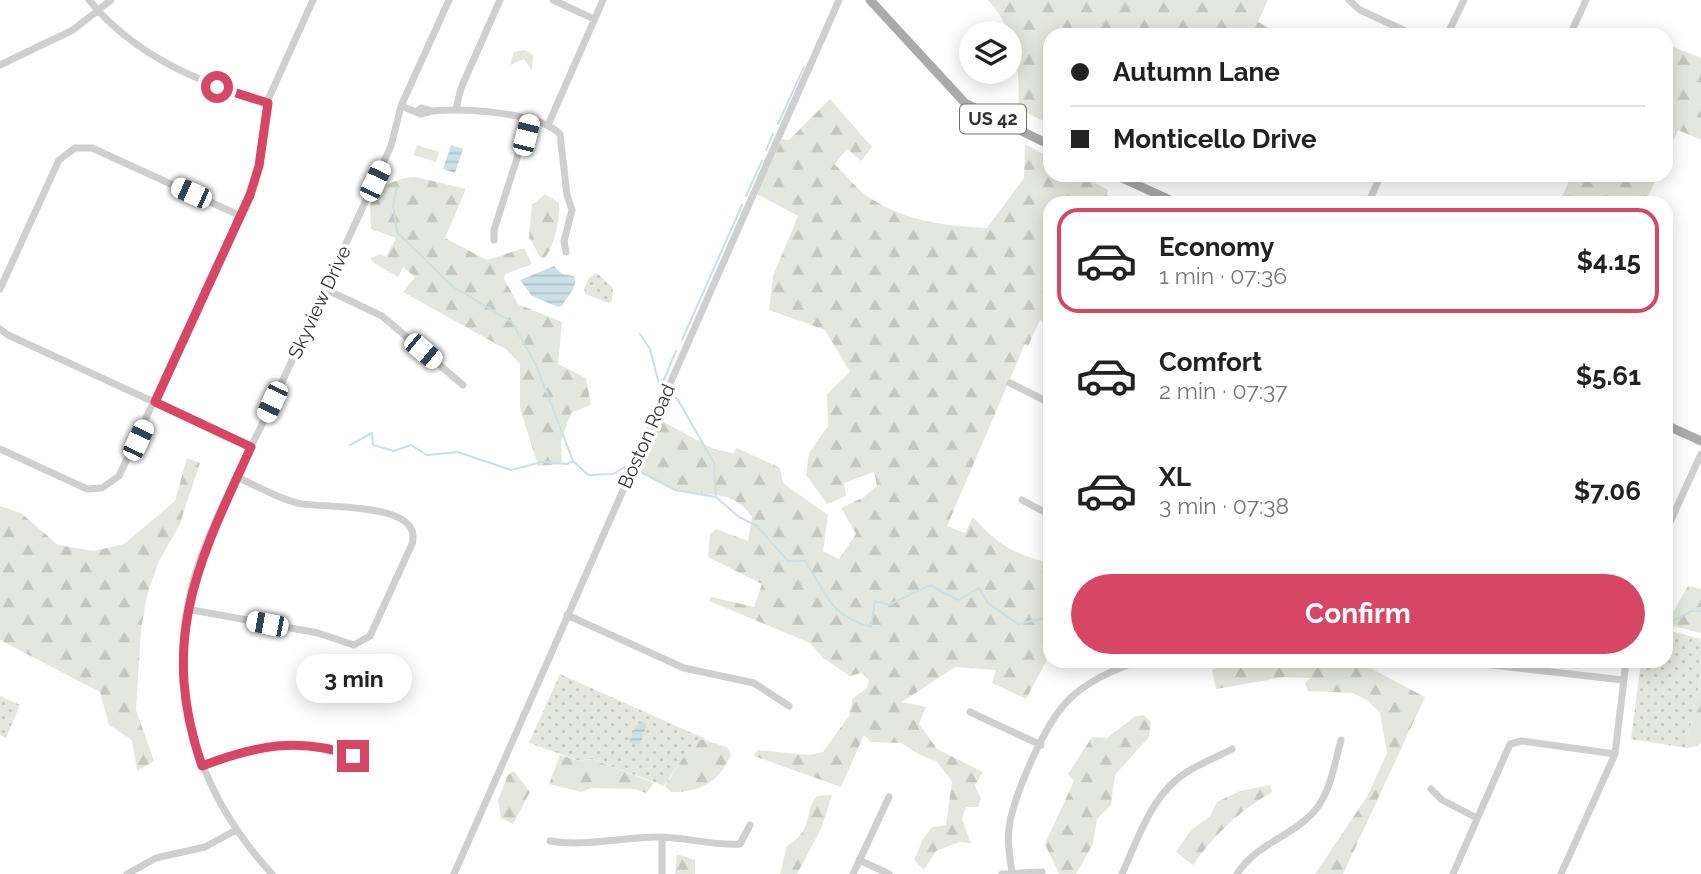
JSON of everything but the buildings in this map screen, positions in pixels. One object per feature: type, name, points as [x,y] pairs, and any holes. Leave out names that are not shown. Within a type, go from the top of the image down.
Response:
[{"type":"main road","name":"US 42","points":[[870,0],[964,103],[1043,142]]},
{"type":"main road","points":[[1130,182],[1162,196]]},
{"type":"main road","points":[[1673,428],[1701,441]]},
{"type":"street","points":[[89,0],[135,45],[176,69],[217,87],[268,103]]},
{"type":"street","points":[[0,65],[59,38],[111,0]]},
{"type":"street","points":[[0,449],[81,486],[102,488],[119,476],[240,215],[259,166],[268,103],[313,0]]},
{"type":"street","name":"Skyview Drive","points":[[272,874],[219,805],[202,766],[185,697],[183,656],[187,609],[206,545],[391,146],[401,106],[449,0]]},
{"type":"street","points":[[456,109],[461,88],[500,0]]},
{"type":"street","points":[[552,0],[594,19]]},
{"type":"street","points":[[548,125],[603,0]]},
{"type":"street","name":"Boston Road","points":[[454,874],[839,0]]},
{"type":"street","points":[[1349,0],[1360,10],[1399,28]]},
{"type":"street","points":[[1450,28],[1464,0]]},
{"type":"street","points":[[1573,28],[1586,0]]},
{"type":"street","points":[[401,106],[428,114],[432,111],[456,109],[529,121],[548,125],[560,134],[563,140],[565,186],[572,209],[564,241],[566,252]]},
{"type":"street","points":[[494,240],[496,221],[529,121]]},
{"type":"street","points":[[0,289],[59,160],[75,148],[92,148],[240,215]]},
{"type":"street","points":[[325,289],[382,316],[463,385]]},
{"type":"street","points":[[0,329],[251,447]]},
{"type":"street","points":[[1010,383],[1043,400]]},
{"type":"street","points":[[1673,516],[1701,454]]},
{"type":"street","points":[[187,609],[318,633],[360,644],[370,636],[414,539],[412,529],[405,522],[364,507],[296,503],[237,477]]},
{"type":"street","points":[[1022,500],[1043,511]]},
{"type":"street","points":[[567,615],[684,668],[754,683],[789,706]]},
{"type":"street","points":[[1012,872],[1008,839],[1012,814],[1041,745],[1063,705],[1103,674],[1120,668]]},
{"type":"street","points":[[1518,668],[1623,680]]},
{"type":"street","points":[[1561,874],[1615,754],[1625,668]]},
{"type":"street","points":[[970,712],[1041,745]]},
{"type":"street","points":[[1237,874],[1258,851],[1288,832],[1318,807],[1329,784],[1341,740]]},
{"type":"street","points":[[1453,874],[1510,744],[1522,741],[1615,754]]},
{"type":"street","points":[[202,766],[243,751],[273,744],[306,744],[353,756]]},
{"type":"street","points":[[1122,874],[1147,820],[1171,784],[1186,772],[1232,749]]},
{"type":"street","points":[[1431,789],[1442,800],[1477,818]]},
{"type":"street","points":[[853,874],[889,797]]},
{"type":"street","points":[[550,841],[569,844],[617,837],[662,836],[723,845],[740,844],[750,825]]},
{"type":"street","points":[[127,874],[156,858],[205,847],[236,830]]},
{"type":"street","points":[[662,836],[662,874]]},
{"type":"street","points":[[859,860],[889,874]]},
{"type":"street","points":[[1002,874],[1042,872]]},
{"type":"green space","points":[[988,0],[1268,0],[1258,22],[1270,28],[1043,28],[1043,121],[1018,109],[1018,84],[1022,84],[1022,21],[1002,21]]},
{"type":"green space","points":[[1673,47],[1701,58],[1701,140],[1678,130],[1673,141]]},
{"type":"green space","points":[[525,50],[533,55],[532,71],[524,59],[510,65],[514,52]]},
{"type":"green space","points":[[830,99],[872,147],[861,161],[847,149],[834,164],[866,195],[880,204],[909,216],[940,224],[987,228],[1024,178],[1025,144],[1043,154],[1043,182],[1094,182],[1108,190],[1107,196],[1043,196],[1043,322],[1040,320],[1028,346],[1025,344],[947,526],[965,533],[973,517],[1004,545],[1042,561],[1043,667],[1026,699],[992,683],[996,670],[955,667],[902,702],[926,707],[919,724],[937,749],[983,772],[975,785],[981,799],[978,807],[966,807],[962,819],[971,843],[960,842],[936,851],[924,870],[914,860],[923,839],[932,827],[946,825],[952,781],[936,761],[901,743],[871,742],[864,735],[841,787],[754,756],[758,750],[810,755],[823,752],[849,716],[853,698],[867,688],[869,680],[861,673],[850,676],[823,658],[810,643],[709,601],[711,597],[754,607],[762,584],[708,557],[710,534],[716,529],[748,541],[752,517],[744,507],[727,497],[676,490],[636,470],[660,420],[714,449],[733,453],[737,448],[780,468],[783,483],[828,515],[823,551],[839,559],[856,534],[841,508],[864,497],[877,486],[874,472],[844,483],[846,496],[827,504],[806,475],[809,453],[828,426],[827,394],[850,372],[825,330],[769,310],[773,276],[798,216],[757,194],[782,139],[789,140]]},
{"type":"green space","points":[[417,145],[439,152],[436,162],[414,155]]},
{"type":"green space","points":[[416,177],[466,189],[445,238],[487,260],[524,248],[532,264],[505,274],[504,279],[518,304],[562,322],[558,364],[586,378],[591,405],[571,413],[561,441],[562,464],[538,466],[520,408],[520,364],[507,350],[403,292],[415,277],[403,267],[398,277],[372,262],[371,258],[380,254],[386,257],[396,238],[371,229],[370,205],[378,187]]},
{"type":"green space","points":[[1569,182],[1655,182],[1648,196],[1562,196]]},
{"type":"green space","points":[[545,194],[559,203],[559,209],[554,240],[544,258],[540,257],[529,237],[532,205]]},
{"type":"green space","points":[[597,273],[613,288],[612,301],[608,303],[586,294],[584,289],[589,278]]},
{"type":"green space","points":[[187,458],[200,463],[179,526],[159,561],[147,595],[141,630],[136,710],[154,761],[137,771],[132,740],[109,725],[100,692],[0,640],[0,506],[21,513],[58,545],[94,551],[124,544],[175,501]]},
{"type":"green space","points":[[1688,586],[1701,589],[1701,633],[1673,626],[1673,612]]},
{"type":"green space","points":[[1673,632],[1701,639],[1701,675],[1686,748],[1631,739],[1640,668],[1673,668]]},
{"type":"green space","points":[[1370,668],[1425,697],[1343,874],[1315,874],[1368,795],[1387,753],[1380,713],[1367,700],[1352,693],[1308,691],[1305,683],[1310,678],[1285,677],[1216,689],[1212,670]]},
{"type":"green space","points":[[560,674],[710,741],[701,739],[682,759],[664,786],[592,759],[580,761],[529,743]]},
{"type":"green space","points":[[1701,675],[1701,740],[1698,746],[1686,748]]},
{"type":"green space","points":[[0,696],[20,705],[6,738],[0,735]]},
{"type":"green space","points":[[1144,715],[1151,722],[1149,737],[1115,775],[1111,805],[1097,819],[1093,844],[1076,874],[1059,874],[1045,844],[1074,781],[1068,774],[1092,737],[1107,738],[1134,717]]},
{"type":"green space","points":[[701,739],[727,747],[731,755],[726,765],[714,779],[700,788],[671,792],[665,786],[682,759]]},
{"type":"green space","points":[[560,755],[580,761],[592,759],[654,783],[646,793],[634,789],[591,788],[581,792],[549,784]]},
{"type":"green space","points":[[514,771],[530,792],[513,824],[501,818],[498,800],[508,775]]},
{"type":"green space","points":[[1270,785],[1272,792],[1228,824],[1193,865],[1176,852],[1191,830],[1210,816],[1217,802],[1240,791]]},
{"type":"green space","points":[[832,795],[821,829],[797,874],[780,874],[787,846],[802,833],[817,796]]},
{"type":"green space","points":[[677,854],[695,860],[695,874],[675,874]]},
{"type":"water","points":[[451,145],[463,149],[455,173],[443,169]]},
{"type":"water","points":[[554,266],[562,274],[574,276],[575,280],[572,291],[562,306],[558,307],[532,296],[520,280]]},
{"type":"water","points":[[639,721],[647,724],[639,746],[629,742]]},
{"type":"waterway","points":[[778,124],[804,67]]},
{"type":"waterway","points":[[766,150],[773,134]]},
{"type":"waterway","points":[[746,196],[762,161]]},
{"type":"waterway","points":[[397,187],[393,205],[397,232],[452,286],[512,322],[536,365],[573,461],[588,475],[613,474],[626,466]]},
{"type":"waterway","points":[[682,340],[742,205]]},
{"type":"waterway","points":[[640,334],[650,349],[660,388]]},
{"type":"waterway","points":[[661,387],[676,351]]},
{"type":"waterway","points":[[670,393],[678,400],[714,463],[716,495]]},
{"type":"waterway","points":[[350,445],[372,433],[373,445],[394,451],[411,445],[427,455],[458,452],[511,470],[542,462],[567,464],[573,461]]},
{"type":"waterway","points":[[637,470],[675,490],[716,497],[739,517],[757,526],[788,561],[805,561],[837,610],[857,622],[871,627],[875,601],[889,605],[930,585],[958,600],[979,588],[988,603],[1018,624],[1043,619]]},
{"type":"waterway","points":[[1673,620],[1692,611],[1701,611]]},
{"type":"route","points":[[217,87],[268,103],[259,166],[250,195],[155,402],[251,447],[209,537],[187,609],[183,677],[189,723],[202,766],[243,751],[273,744],[306,744],[353,756]]}]
